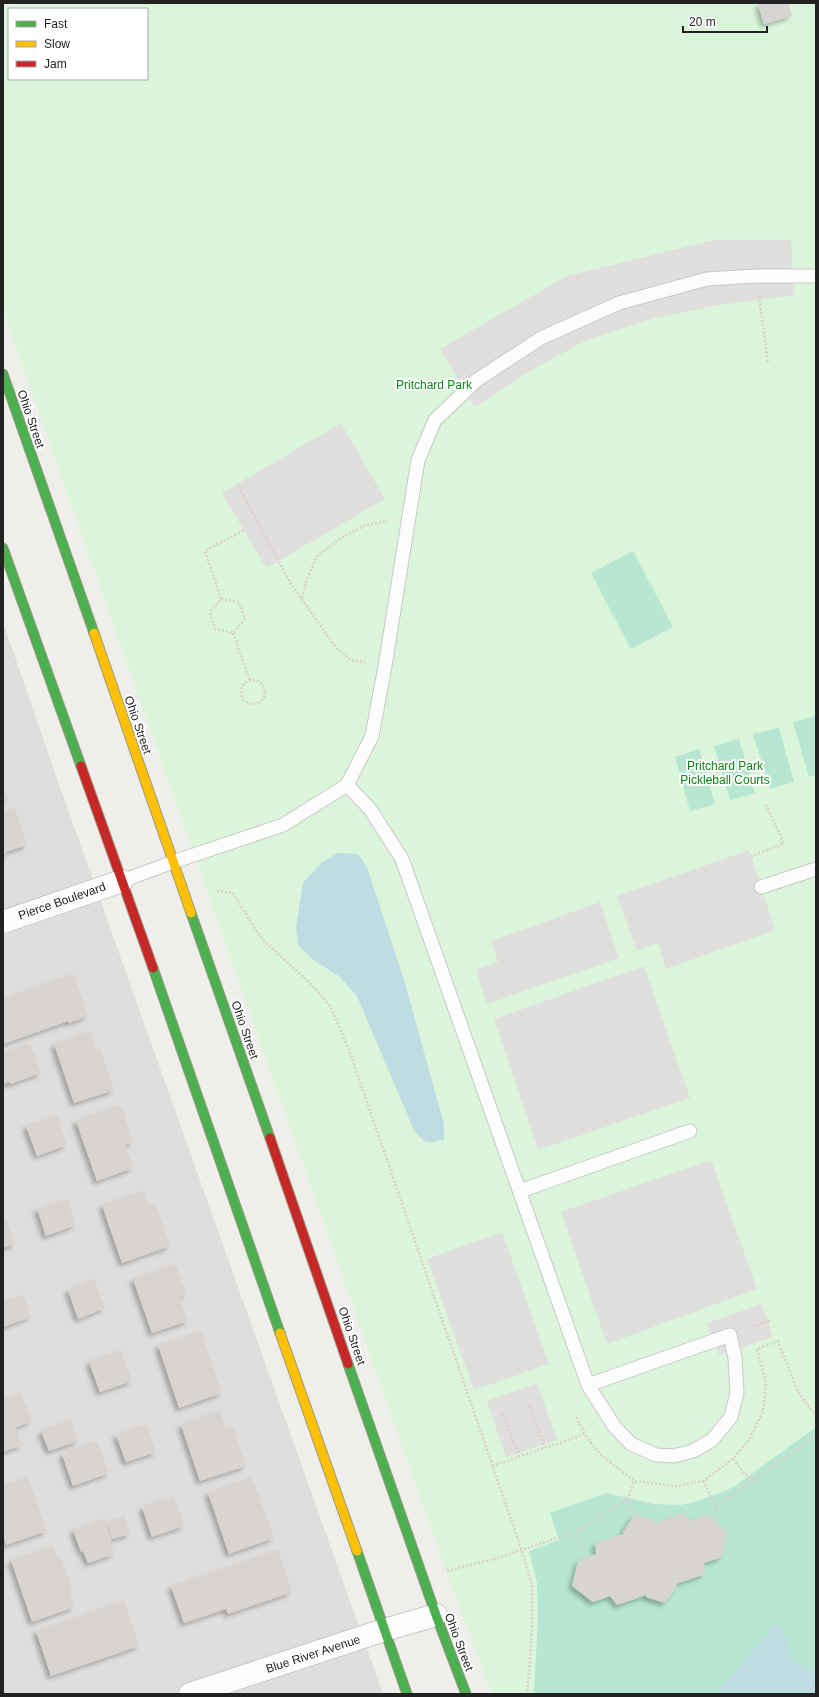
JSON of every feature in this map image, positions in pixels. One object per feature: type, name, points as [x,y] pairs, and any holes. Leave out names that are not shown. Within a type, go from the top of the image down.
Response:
[{"type":"street","name":"Ohio Street","points":[[3,374],[436,1615],[466,1694]]},
{"type":"street","points":[[3,548],[122,881],[407,1694]]},
{"type":"street","name":"Pierce Boulevard","points":[[3,922],[122,881]]},
{"type":"street","name":"Blue River Avenue","points":[[190,1694],[384,1630],[436,1615]]},
{"type":"lane","points":[[122,881],[283,825],[347,785],[372,736],[385,666],[418,460],[435,420],[476,380],[541,338],[619,303],[707,278],[816,276]]},
{"type":"lane","points":[[347,785],[370,809],[402,859],[588,1384],[614,1426],[631,1444],[656,1455],[674,1456],[694,1451],[712,1440],[731,1417],[737,1393],[735,1358],[730,1335],[588,1384]]},
{"type":"lane","points":[[761,887],[816,869]]},
{"type":"lane","points":[[520,1191],[690,1131]]},
{"type":"path","points":[[756,276],[768,362]]},
{"type":"path","points":[[237,484],[291,584],[336,648],[351,660],[385,666]]},
{"type":"path","points":[[302,598],[306,582],[318,556],[341,538],[370,524],[383,521],[408,522]]},
{"type":"path","points":[[221,599],[205,551],[244,530]]},
{"type":"path","points":[[221,599],[210,612],[215,629],[233,633]]},
{"type":"path","points":[[221,599],[239,602],[245,619],[233,633]]},
{"type":"path","points":[[233,633],[250,681]]},
{"type":"path","points":[[250,681],[257,681],[263,685],[265,692],[263,699],[257,704],[249,704],[242,696],[243,685],[250,681]]},
{"type":"path","points":[[751,857],[784,843],[765,803]]},
{"type":"path","points":[[217,891],[233,893],[264,941],[311,984],[330,1006],[339,1025],[522,1551],[532,1586],[532,1631],[527,1694]]},
{"type":"path","points":[[529,1405],[545,1448]]},
{"type":"path","points":[[503,1414],[519,1456]]},
{"type":"path","points":[[576,1417],[584,1434]]},
{"type":"path","points":[[716,1506],[816,1436]]},
{"type":"path","points":[[733,1459],[751,1481]]},
{"type":"path","points":[[446,1571],[522,1551],[577,1531],[628,1498],[634,1481]]},
{"type":"path","points":[[702,1481],[716,1506],[715,1522]]},
{"type":"path","points":[[628,1498],[634,1515]]},
{"type":"path","points":[[577,1531],[586,1558]]},
{"type":"shaded area","points":[[714,240],[791,240],[794,295],[719,305],[655,318],[585,341],[535,368],[475,407],[440,349],[567,276]]},
{"type":"shaded area","points":[[341,423],[385,499],[266,568],[222,493]]},
{"type":"shaded area","points":[[3,622],[56,776],[383,1694],[3,1694]]},
{"type":"shaded area","points":[[749,850],[775,930],[666,969],[658,943],[637,951],[617,896]]},
{"type":"shaded area","points":[[600,902],[619,958],[487,1004],[476,970],[498,962],[491,941]]},
{"type":"shaded area","points":[[644,966],[690,1098],[538,1150],[494,1019]]},
{"type":"shaded area","points":[[711,1160],[757,1289],[607,1344],[561,1212]]},
{"type":"shaded area","points":[[502,1232],[549,1364],[474,1390],[427,1259]]},
{"type":"shaded area","points":[[762,1304],[773,1337],[719,1355],[707,1323]]},
{"type":"shaded area","points":[[537,1383],[557,1440],[506,1457],[487,1401]]},
{"type":"green space","name":"Pritchard Park","points":[[18,3],[816,3],[816,1694],[492,1694],[446,1571],[3,311],[3,7]]},
{"type":"green space","points":[[633,551],[673,627],[631,649],[591,573]]},
{"type":"green space","points":[[816,716],[816,775],[809,777],[793,722]]},
{"type":"green space","points":[[779,728],[794,782],[770,789],[753,734]]},
{"type":"green space","name":"Pritchard Park Pickleball Courts","points":[[739,739],[755,793],[730,800],[714,746]]},
{"type":"green space","points":[[699,749],[715,804],[690,811],[675,757]]},
{"type":"green space","points":[[816,1427],[816,1694],[534,1694],[538,1615],[537,1583],[529,1551],[559,1540],[550,1513],[606,1493],[654,1504],[680,1505],[695,1502],[735,1486]]},
{"type":"water","points":[[338,853],[358,854],[367,867],[404,980],[444,1124],[444,1139],[434,1142],[427,1142],[424,1141],[414,1130],[357,996],[339,976],[312,959],[298,945],[296,927],[303,883],[321,863]]},
{"type":"water","points":[[776,1624],[787,1639],[791,1660],[816,1675],[816,1694],[716,1694]]},
{"type":"building","points":[[788,3],[792,16],[764,24],[758,4]]},
{"type":"building","points":[[3,785],[8,800],[3,802]]},
{"type":"building","points":[[15,808],[27,845],[6,852],[7,855],[3,856],[3,812]]},
{"type":"building","points":[[74,974],[88,1016],[69,1023],[68,1021],[3,1044],[3,999]]},
{"type":"building","points":[[90,1031],[96,1050],[100,1049],[114,1090],[74,1103],[54,1044]]},
{"type":"building","points":[[30,1043],[41,1073],[10,1084],[10,1082],[3,1084],[3,1053]]},
{"type":"building","points":[[121,1105],[133,1142],[125,1145],[133,1168],[97,1181],[76,1121]]},
{"type":"building","points":[[57,1115],[67,1145],[37,1156],[26,1126]]},
{"type":"building","points":[[144,1191],[149,1206],[156,1204],[170,1246],[122,1263],[102,1205]]},
{"type":"building","points":[[67,1199],[76,1225],[46,1236],[37,1209]]},
{"type":"building","points":[[6,1218],[15,1244],[3,1248],[3,1219]]},
{"type":"building","points":[[175,1264],[186,1294],[179,1297],[188,1321],[152,1333],[133,1279]]},
{"type":"building","points":[[94,1279],[105,1308],[78,1319],[68,1290]]},
{"type":"building","points":[[23,1295],[31,1317],[3,1327],[3,1302]]},
{"type":"building","points":[[201,1331],[222,1393],[179,1408],[158,1345]]},
{"type":"building","points":[[121,1350],[132,1381],[100,1392],[89,1362]]},
{"type":"building","points":[[21,1393],[32,1421],[15,1428],[22,1445],[3,1452],[3,1400]]},
{"type":"building","points":[[220,1411],[226,1429],[233,1427],[246,1466],[200,1481],[181,1425]]},
{"type":"building","points":[[71,1420],[78,1441],[49,1451],[41,1431]]},
{"type":"building","points":[[146,1424],[156,1452],[126,1462],[116,1435]]},
{"type":"building","points":[[97,1441],[109,1473],[73,1486],[62,1454]]},
{"type":"building","points":[[28,1477],[47,1531],[6,1545],[3,1535],[3,1485]]},
{"type":"building","points":[[252,1477],[274,1538],[229,1554],[208,1493]]},
{"type":"building","points":[[174,1496],[184,1526],[152,1537],[142,1507]]},
{"type":"building","points":[[683,1513],[689,1521],[707,1515],[727,1531],[722,1557],[704,1563],[705,1574],[676,1584],[677,1586],[665,1603],[646,1597],[646,1595],[617,1605],[610,1596],[593,1602],[572,1586],[578,1561],[596,1554],[595,1543],[624,1534],[623,1532],[634,1515],[654,1520],[655,1523]]},
{"type":"building","points":[[125,1516],[130,1534],[112,1539],[107,1522]]},
{"type":"building","points":[[105,1519],[112,1541],[110,1541],[114,1554],[88,1563],[83,1551],[81,1552],[73,1530]]},
{"type":"building","points":[[53,1546],[57,1558],[61,1557],[72,1589],[69,1590],[74,1607],[32,1622],[11,1560]]},
{"type":"building","points":[[278,1550],[292,1592],[228,1614],[226,1609],[184,1623],[171,1586]]},
{"type":"building","points":[[124,1601],[139,1646],[51,1676],[36,1631]]},
{"type":"traffic: fast","points":[[3,374],[94,633]]},
{"type":"traffic: fast","points":[[3,548],[81,766]]},
{"type":"traffic: fast","points":[[191,913],[270,1138]]},
{"type":"traffic: fast","points":[[153,968],[280,1333]]},
{"type":"traffic: fast","points":[[348,1364],[436,1615],[466,1694]]},
{"type":"traffic: fast","points":[[357,1551],[407,1694]]},
{"type":"traffic: slow","points":[[94,633],[191,913]]},
{"type":"traffic: slow","points":[[280,1333],[357,1551]]},
{"type":"traffic: jam","points":[[81,766],[153,968]]},
{"type":"traffic: jam","points":[[270,1138],[348,1364]]}]
